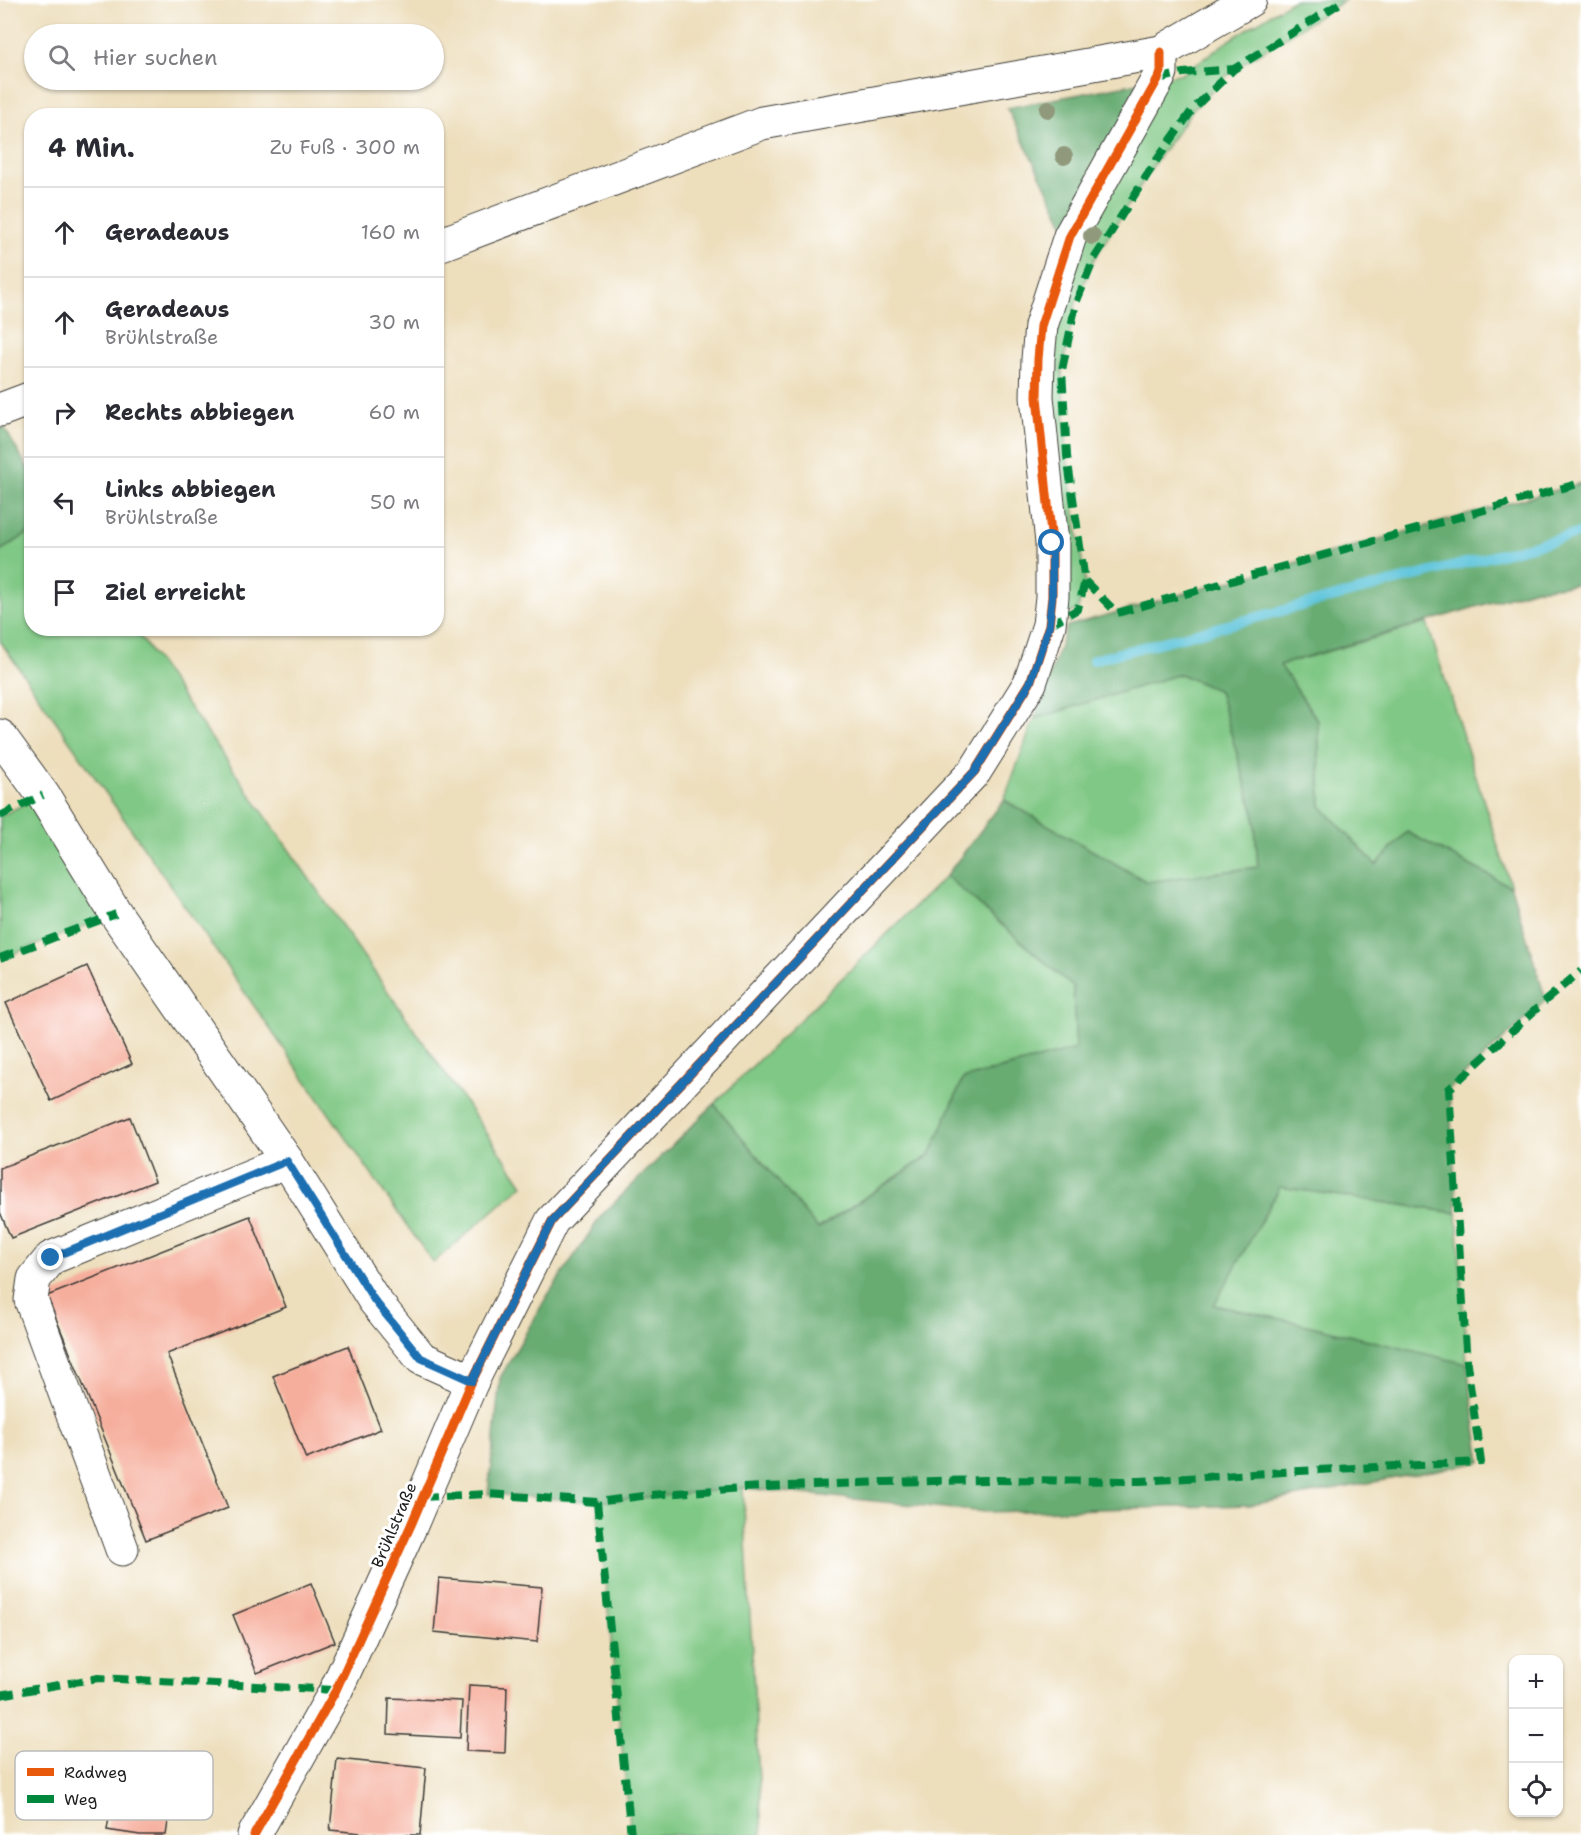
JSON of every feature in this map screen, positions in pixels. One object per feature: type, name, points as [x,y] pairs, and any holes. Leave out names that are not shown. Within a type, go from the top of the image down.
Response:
[{"type":"street","points":[[444,243],[762,123],[1161,52],[1250,0]]},
{"type":"street","name":"Brühlstraße","points":[[254,1835],[336,1690],[411,1525],[472,1381],[552,1221],[975,771],[1030,683],[1049,625],[1052,597],[1052,543],[1037,397],[1041,326],[1071,236],[1158,79],[1161,72],[1161,52]]},
{"type":"street","points":[[0,410],[24,401]]},
{"type":"street","points":[[0,736],[43,795],[116,914],[287,1161],[374,1300],[421,1358],[472,1381]]},
{"type":"street","points":[[122,1549],[31,1300],[34,1279],[51,1258],[287,1161]]},
{"type":"green space","points":[[1293,0],[1345,0],[1234,69],[1193,109],[1156,161],[1094,259],[1076,303],[1062,370],[1067,456],[1085,581],[1078,609],[1049,625],[1041,326],[1158,79],[1183,73]]},
{"type":"green space","points":[[1158,79],[1070,236],[1007,108]]},
{"type":"green space","points":[[4,427],[24,462],[24,536],[0,551],[0,429]]},
{"type":"green space","points":[[1581,483],[1581,584],[1536,589],[1280,665],[1318,721],[1321,806],[1376,865],[1407,832],[1511,887],[1546,1000],[1449,1089],[1457,1213],[1280,1187],[1214,1305],[1467,1364],[1481,1462],[1251,1505],[985,1512],[743,1488],[597,1502],[488,1494],[500,1378],[546,1298],[601,1216],[714,1104],[818,1229],[930,1155],[963,1079],[1076,1049],[1073,987],[946,876],[1004,800],[1147,882],[1258,867],[1254,814],[1219,691],[1180,674],[1034,719],[1067,626]]},
{"type":"green space","points":[[24,536],[24,636],[140,636],[523,1185],[433,1263],[0,641],[0,551]]},
{"type":"green space","points":[[1427,623],[1511,887],[1407,832],[1376,865],[1321,806],[1318,721],[1280,665]]},
{"type":"green space","points":[[1180,674],[1219,691],[1254,814],[1258,867],[1147,882],[1004,800],[1034,719]]},
{"type":"green space","points":[[43,795],[116,914],[0,959],[0,816]]},
{"type":"green space","points":[[946,876],[1073,987],[1076,1049],[963,1079],[930,1155],[817,1229],[714,1104]]},
{"type":"green space","points":[[1280,1187],[1457,1213],[1467,1364],[1214,1305]]},
{"type":"green space","points":[[743,1488],[762,1835],[631,1835],[597,1502],[650,1495]]},
{"type":"building","points":[[87,966],[132,1064],[51,1101],[6,1003]]},
{"type":"building","points":[[130,1117],[155,1181],[11,1238],[0,1212],[0,1168]]},
{"type":"building","points":[[250,1216],[286,1307],[167,1354],[228,1508],[146,1540],[47,1296]]},
{"type":"building","points":[[348,1346],[381,1429],[306,1459],[273,1376]]},
{"type":"building","points":[[439,1578],[542,1587],[537,1642],[434,1632]]},
{"type":"building","points":[[311,1583],[335,1642],[257,1673],[233,1615]]},
{"type":"building","points":[[469,1685],[507,1687],[505,1753],[466,1751]]},
{"type":"building","points":[[389,1698],[462,1701],[460,1738],[388,1734]]},
{"type":"building","points":[[337,1759],[426,1768],[420,1835],[382,1835],[330,1830]]},
{"type":"building","points":[[109,1820],[168,1820],[166,1835],[140,1835],[107,1830]]},
{"type":"waterway","points":[[1093,660],[1581,533]]},
{"type":"marked path","points":[[1049,625],[1078,609],[1085,581],[1067,456],[1062,370],[1076,303],[1094,259],[1156,161],[1193,109],[1234,69],[1345,0]]},
{"type":"marked path","points":[[1158,79],[1183,73],[1234,69]]},
{"type":"marked path","points":[[1085,581],[1117,613],[1581,483]]},
{"type":"marked path","points":[[0,816],[43,795]]},
{"type":"marked path","points":[[0,958],[116,914]]},
{"type":"marked path","points":[[422,1497],[488,1494],[597,1502],[650,1495],[743,1488],[986,1480],[1140,1481],[1481,1462],[1467,1364],[1449,1089],[1581,971]]},
{"type":"marked path","points":[[597,1502],[631,1835]]},
{"type":"marked path","points":[[0,1695],[98,1678],[336,1690]]},
{"type":"cycle path","points":[[254,1835],[336,1690],[411,1525],[472,1381],[552,1221],[975,771],[1030,683],[1049,625],[1052,597],[1052,543],[1037,397],[1041,326],[1070,236],[1158,79],[1161,72],[1161,52]]},
{"type":"route","points":[[51,1258],[287,1161],[374,1300],[421,1358],[472,1381],[552,1221],[975,771],[1030,683],[1049,625],[1052,597],[1052,543]]}]
